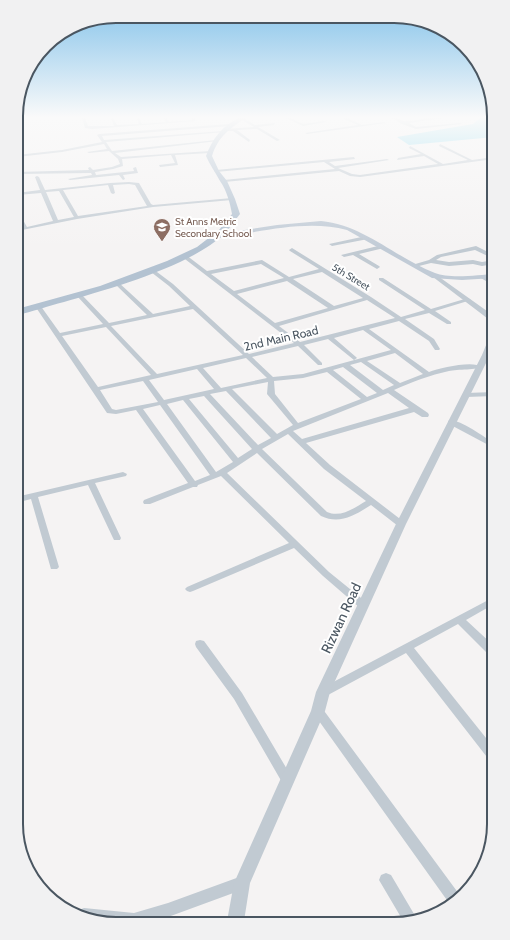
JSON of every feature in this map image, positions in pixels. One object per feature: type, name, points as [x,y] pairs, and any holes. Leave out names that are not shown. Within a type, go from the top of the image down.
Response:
[{"type":"main road","points":[[23,310],[118,284],[153,271],[184,256],[219,236],[236,214],[232,199],[224,181],[216,171],[212,162]]},
{"type":"main road","points":[[219,236],[277,227],[321,223],[345,227],[435,276],[462,278],[487,277]]},
{"type":"street","points":[[23,173],[92,171],[120,166],[122,164],[121,162]]},
{"type":"street","points":[[160,166],[177,164],[176,162]]},
{"type":"street","points":[[216,171],[315,162]]},
{"type":"street","points":[[326,162],[351,175],[360,176],[456,162]]},
{"type":"street","points":[[224,181],[304,174],[375,162]]},
{"type":"street","points":[[437,162],[441,164]]},
{"type":"street","points":[[88,165],[95,176]]},
{"type":"street","points":[[293,167],[304,174]]},
{"type":"street","points":[[70,179],[137,172],[136,168]]},
{"type":"street","points":[[120,174],[123,179]]},
{"type":"street","points":[[37,177],[56,222]]},
{"type":"street","points":[[23,193],[132,182],[137,184],[149,205],[152,206]]},
{"type":"street","points":[[110,184],[113,193]]},
{"type":"street","points":[[61,190],[77,218]]},
{"type":"street","points":[[23,224],[25,228],[152,206],[232,199]]},
{"type":"street","points":[[332,244],[366,238]]},
{"type":"street","points":[[344,255],[382,247]]},
{"type":"street","points":[[431,261],[439,256],[476,248],[487,254]]},
{"type":"street","name":"5th Street","points":[[292,250],[430,338],[437,349]]},
{"type":"street","points":[[354,253],[377,267]]},
{"type":"street","points":[[184,256],[274,324],[299,344],[320,364]]},
{"type":"street","points":[[414,264],[431,261],[449,264],[473,262],[482,264],[487,263]]},
{"type":"street","points":[[207,273],[262,262],[333,308]]},
{"type":"street","points":[[233,293],[323,270]]},
{"type":"street","points":[[153,271],[271,379],[271,394],[297,426]]},
{"type":"street","points":[[435,276],[487,314]]},
{"type":"street","points":[[483,277],[487,280]]},
{"type":"street","points":[[382,278],[449,323]]},
{"type":"street","points":[[118,284],[152,316]]},
{"type":"street","points":[[79,295],[155,376]]},
{"type":"street","points":[[274,324],[369,298]]},
{"type":"street","name":"2nd Main Road","points":[[96,389],[199,368],[330,338],[468,300]]},
{"type":"street","points":[[38,306],[111,412],[163,403],[271,379],[298,377],[329,370],[395,351]]},
{"type":"street","points":[[59,335],[194,307]]},
{"type":"street","points":[[364,328],[429,375]]},
{"type":"street","points":[[330,338],[354,358]]},
{"type":"street","name":"Rizwan Road","points":[[236,917],[242,883],[318,711],[323,692],[401,524],[487,352]]},
{"type":"street","points":[[362,360],[398,385]]},
{"type":"street","points":[[345,365],[382,393]]},
{"type":"street","points":[[147,502],[194,485],[218,474],[297,426],[366,400],[398,385],[455,367],[479,367]]},
{"type":"street","points":[[199,368],[219,390]]},
{"type":"street","points":[[329,370],[366,400]]},
{"type":"street","points":[[145,379],[218,474],[326,574],[363,605]]},
{"type":"street","points":[[228,388],[276,438]]},
{"type":"street","points":[[389,390],[425,415]]},
{"type":"street","points":[[206,394],[257,449],[329,517],[337,518],[371,502]]},
{"type":"street","points":[[466,396],[487,394]]},
{"type":"street","points":[[185,398],[238,463]]},
{"type":"street","points":[[138,408],[194,485]]},
{"type":"street","points":[[301,442],[416,409]]},
{"type":"street","points":[[452,422],[487,442]]},
{"type":"street","points":[[289,430],[327,467],[401,524]]},
{"type":"street","points":[[23,498],[123,474]]},
{"type":"street","points":[[91,483],[117,538]]},
{"type":"street","points":[[34,496],[54,567]]},
{"type":"street","points":[[190,588],[295,544]]},
{"type":"street","points":[[323,692],[487,604]]},
{"type":"street","points":[[459,619],[487,646]]},
{"type":"street","points":[[200,644],[238,696],[287,780]]},
{"type":"street","points":[[407,647],[487,748]]},
{"type":"street","points":[[318,711],[452,896]]},
{"type":"street","points":[[386,880],[408,916]]},
{"type":"street","points":[[144,917],[168,910],[242,883]]},
{"type":"place","name":"St Anns Metric Secondary School","points":[[162,242]]}]
